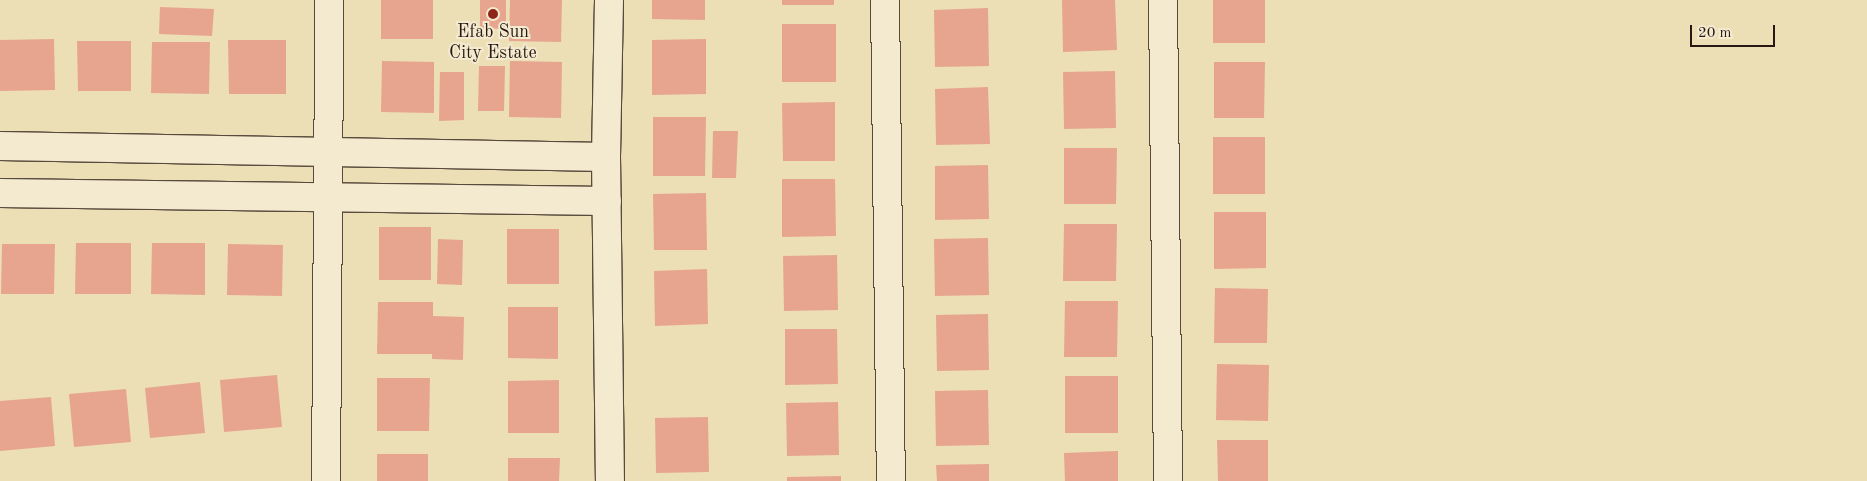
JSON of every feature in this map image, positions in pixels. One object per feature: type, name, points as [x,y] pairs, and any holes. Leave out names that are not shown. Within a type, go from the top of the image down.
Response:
[{"type":"street","points":[[326,481],[329,0]]},
{"type":"street","points":[[609,0],[606,157],[610,481]]},
{"type":"street","points":[[886,0],[891,481]]},
{"type":"street","points":[[1163,0],[1168,481]]},
{"type":"street","points":[[0,146],[606,157]]},
{"type":"street","points":[[0,193],[607,201]]},
{"type":"building","points":[[381,0],[433,0],[433,39],[381,39]]},
{"type":"building","name":"Efab Sun City Estate","points":[[480,0],[506,0],[506,29],[480,28]]},
{"type":"building","points":[[510,0],[562,0],[561,42],[509,41]]},
{"type":"building","points":[[652,0],[705,0],[705,20],[652,19]]},
{"type":"building","points":[[782,0],[834,0],[834,5],[782,5]]},
{"type":"building","points":[[1062,0],[1115,0],[1117,50],[1063,52]]},
{"type":"building","points":[[1213,0],[1265,0],[1265,43],[1213,43]]},
{"type":"building","points":[[160,7],[214,9],[212,36],[159,34]]},
{"type":"building","points":[[988,8],[989,66],[935,67],[934,10]]},
{"type":"building","points":[[782,24],[836,24],[836,82],[782,82]]},
{"type":"building","points":[[54,39],[55,90],[0,91],[0,40]]},
{"type":"building","points":[[706,39],[706,94],[652,95],[652,40]]},
{"type":"building","points":[[228,40],[286,40],[286,94],[229,94]]},
{"type":"building","points":[[77,41],[131,41],[131,91],[78,91]]},
{"type":"building","points":[[152,42],[210,42],[209,94],[151,93]]},
{"type":"building","points":[[382,61],[434,62],[434,113],[381,112]]},
{"type":"building","points":[[510,61],[562,62],[561,118],[509,117]]},
{"type":"building","points":[[1214,62],[1265,62],[1264,118],[1214,118]]},
{"type":"building","points":[[479,66],[505,66],[504,111],[478,111]]},
{"type":"building","points":[[1115,71],[1116,128],[1064,129],[1063,72]]},
{"type":"building","points":[[440,72],[464,72],[464,120],[439,121]]},
{"type":"building","points":[[988,87],[990,144],[936,145],[935,89]]},
{"type":"building","points":[[835,102],[835,161],[783,161],[782,103]]},
{"type":"building","points":[[653,117],[706,117],[705,176],[653,176]]},
{"type":"building","points":[[713,131],[738,131],[736,178],[712,178]]},
{"type":"building","points":[[1213,137],[1265,137],[1265,194],[1213,194]]},
{"type":"building","points":[[1064,148],[1117,148],[1116,204],[1064,204]]},
{"type":"building","points":[[988,165],[989,219],[935,220],[935,166]]},
{"type":"building","points":[[782,179],[835,179],[836,236],[782,237]]},
{"type":"building","points":[[706,193],[707,250],[654,250],[653,194]]},
{"type":"building","points":[[1214,212],[1266,212],[1266,268],[1214,269]]},
{"type":"building","points":[[1064,224],[1117,224],[1116,281],[1063,281]]},
{"type":"building","points":[[379,227],[431,227],[431,280],[379,280]]},
{"type":"building","points":[[507,229],[559,229],[559,284],[507,284]]},
{"type":"building","points":[[988,238],[989,295],[935,296],[934,239]]},
{"type":"building","points":[[438,239],[463,240],[462,285],[437,284]]},
{"type":"building","points":[[76,243],[131,243],[131,294],[75,294]]},
{"type":"building","points":[[152,243],[205,243],[205,295],[151,294]]},
{"type":"building","points":[[2,244],[55,244],[54,294],[1,294]]},
{"type":"building","points":[[228,244],[283,245],[282,296],[227,295]]},
{"type":"building","points":[[837,255],[838,310],[784,311],[783,256]]},
{"type":"building","points":[[707,269],[708,324],[655,326],[654,271]]},
{"type":"building","points":[[1215,288],[1268,289],[1267,343],[1214,343]]},
{"type":"building","points":[[1065,301],[1118,301],[1117,357],[1064,357]]},
{"type":"building","points":[[378,302],[433,302],[433,316],[464,317],[463,360],[432,359],[432,354],[377,354]]},
{"type":"building","points":[[508,307],[558,307],[558,359],[508,358]]},
{"type":"building","points":[[988,314],[989,370],[937,371],[936,315]]},
{"type":"building","points":[[785,329],[837,329],[838,384],[785,385]]},
{"type":"building","points":[[1217,364],[1269,365],[1268,421],[1216,420]]},
{"type":"building","points":[[277,375],[282,427],[224,432],[220,380]]},
{"type":"building","points":[[1065,376],[1118,376],[1118,433],[1065,433]]},
{"type":"building","points":[[377,378],[430,378],[429,431],[377,431]]},
{"type":"building","points":[[559,380],[559,433],[508,433],[508,381]]},
{"type":"building","points":[[200,382],[205,433],[150,438],[145,388]]},
{"type":"building","points":[[126,389],[131,442],[74,447],[69,394]]},
{"type":"building","points":[[988,390],[989,445],[936,446],[935,391]]},
{"type":"building","points":[[51,397],[55,446],[0,451],[0,401]]},
{"type":"building","points":[[838,402],[839,455],[787,456],[786,403]]},
{"type":"building","points":[[708,417],[709,472],[656,473],[655,418]]},
{"type":"building","points":[[1217,440],[1268,440],[1268,481],[1218,481]]},
{"type":"building","points":[[1118,451],[1118,481],[1065,481],[1064,453]]},
{"type":"building","points":[[377,454],[428,454],[428,481],[377,481]]},
{"type":"building","points":[[508,458],[560,458],[559,481],[508,481]]},
{"type":"building","points":[[989,464],[989,481],[937,481],[936,465]]},
{"type":"building","points":[[841,476],[841,481],[787,481],[787,477]]},
{"type":"place","name":"Efab Sun City Estate","points":[[493,14]]}]
